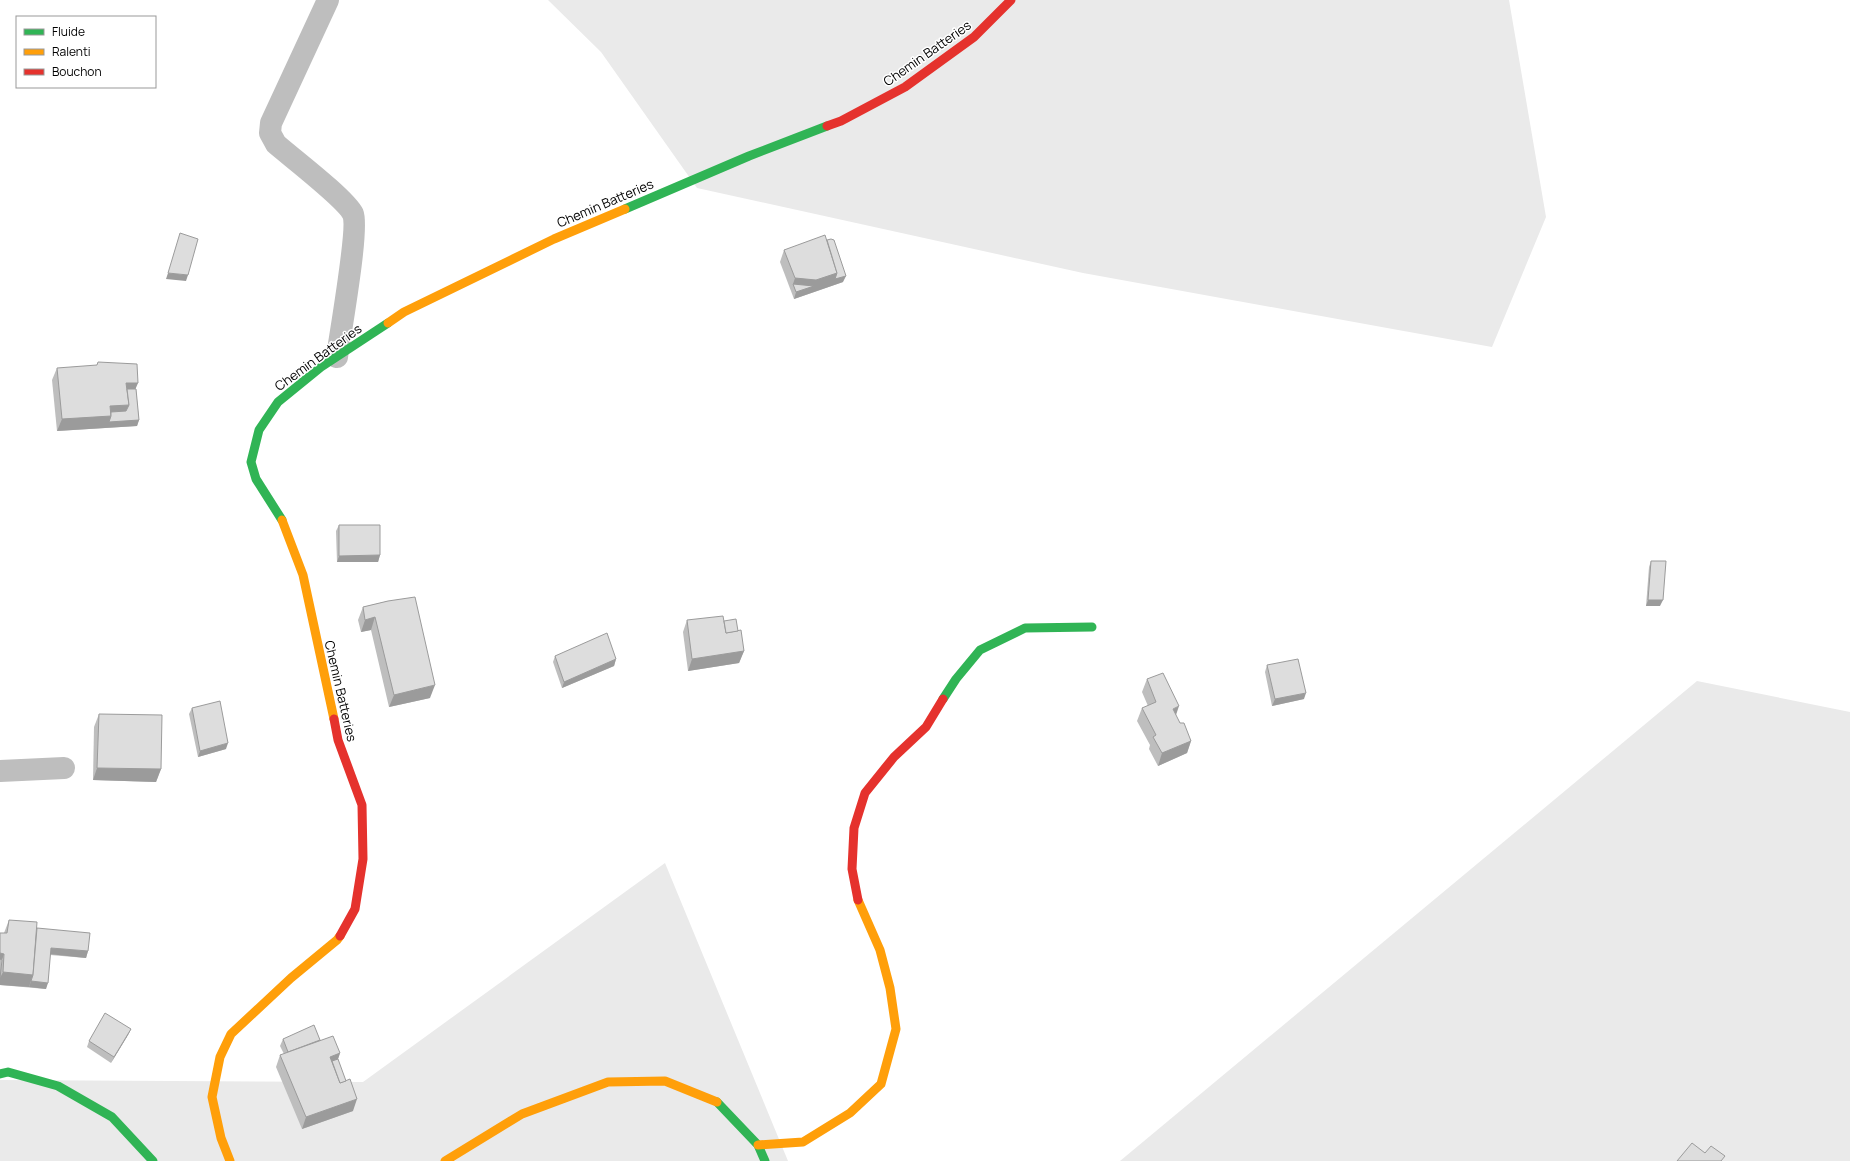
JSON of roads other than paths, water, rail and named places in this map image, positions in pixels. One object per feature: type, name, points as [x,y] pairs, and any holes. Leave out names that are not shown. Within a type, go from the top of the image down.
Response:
[{"type":"street","points":[[328,0],[270,123],[270,133],[276,144],[343,201],[353,215],[353,238],[337,357]]},
{"type":"street","name":"Chemin Batteries","points":[[230,1161],[222,1138],[212,1097],[220,1056],[232,1034],[291,978],[337,940],[355,909],[363,859],[362,805],[338,740],[303,575],[284,523],[256,479],[251,462],[259,430],[278,402],[337,357],[404,312],[554,239],[749,156],[841,121],[867,108],[905,87],[974,37],[1011,0]]},
{"type":"street","points":[[758,1145],[803,1142],[850,1113],[881,1084],[896,1030],[890,988],[880,950],[859,903],[852,869],[854,828],[866,793],[894,757],[926,727],[956,679],[980,650],[1025,628],[1092,627]]},
{"type":"street","points":[[0,771],[64,768]]},
{"type":"street","points":[[0,1074],[8,1072],[58,1086],[112,1118],[153,1161]]},
{"type":"street","points":[[445,1161],[522,1114],[608,1082],[665,1081],[717,1102],[758,1145],[765,1161]]}]
